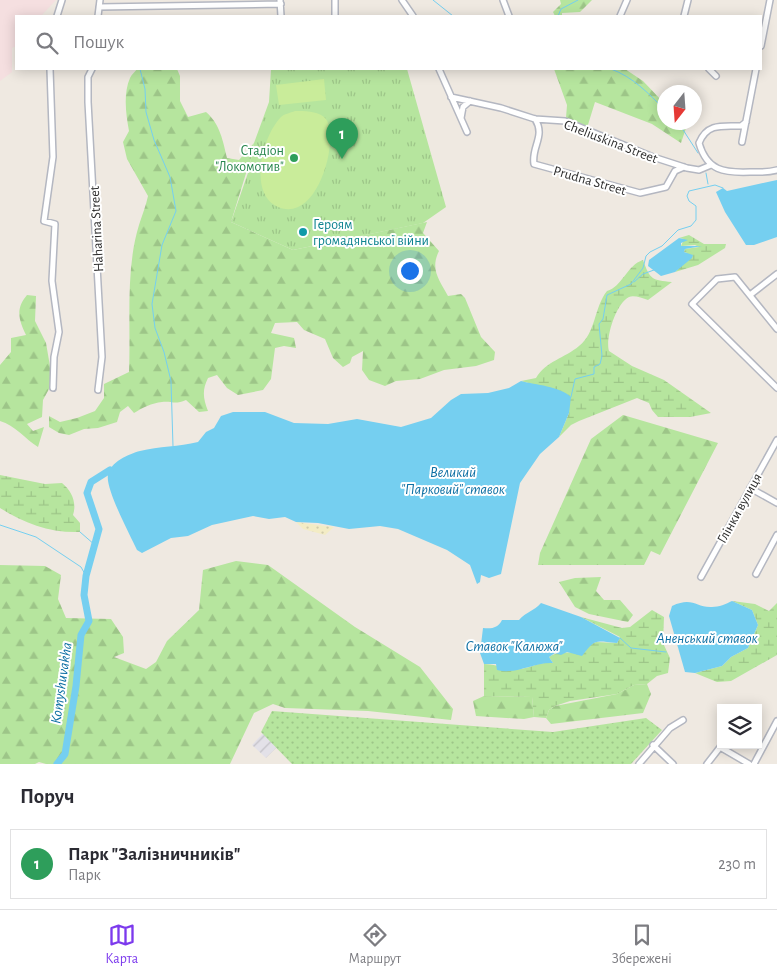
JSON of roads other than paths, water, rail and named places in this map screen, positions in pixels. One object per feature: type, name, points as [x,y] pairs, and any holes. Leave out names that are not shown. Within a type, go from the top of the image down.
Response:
[{"type":"street","points":[[57,15],[62,0]]},
{"type":"street","points":[[98,15],[100,0]]},
{"type":"street","points":[[335,0],[335,15]]},
{"type":"street","points":[[402,0],[412,15]]},
{"type":"street","points":[[504,0],[509,15]]},
{"type":"street","points":[[620,15],[626,0]]},
{"type":"street","points":[[684,15],[688,0]]},
{"type":"street","points":[[762,41],[770,0]]},
{"type":"street","points":[[100,6],[280,2],[281,15]]},
{"type":"street","points":[[50,70],[53,157],[44,221],[55,224],[52,281],[58,332],[54,357],[53,388]]},
{"type":"street","name":"Haharina Street","points":[[92,70],[88,77],[88,102],[102,358],[98,390]]},
{"type":"street","points":[[438,70],[467,132]]},
{"type":"street","points":[[710,70],[716,76]]},
{"type":"street","points":[[742,142],[756,70]]},
{"type":"street","name":"Cheliuskina Street","points":[[451,97],[535,119],[565,121],[672,164],[699,170],[711,165]]},
{"type":"street","points":[[461,119],[463,107],[470,101]]},
{"type":"street","name":"Prudna Street","points":[[535,119],[540,125],[540,134],[532,155],[534,164],[640,193],[666,187],[675,171],[684,167]]},
{"type":"street","points":[[746,122],[741,126],[714,127],[702,136],[699,143],[702,155],[711,165],[729,174],[767,173],[777,170]]},
{"type":"street","points":[[672,164],[675,171]]},
{"type":"street","points":[[750,295],[777,274]]},
{"type":"street","points":[[777,329],[735,277],[717,279],[692,304],[777,388]]},
{"type":"street","name":"Глінки вулиця","points":[[701,577],[777,440]]},
{"type":"street","points":[[750,488],[777,502]]},
{"type":"street","points":[[756,574],[777,535]]},
{"type":"street","points":[[639,764],[653,745],[670,728],[683,720]]},
{"type":"street","points":[[754,764],[777,721]]},
{"type":"street","points":[[653,745],[673,764]]},
{"type":"street","points":[[707,764],[719,749]]},
{"type":"street","points":[[726,749],[749,764]]},
{"type":"water","points":[[777,180],[777,237],[754,245],[746,245],[725,212],[716,192],[723,188],[727,191]]},
{"type":"water","points":[[679,238],[688,240],[681,243],[681,246],[702,246],[685,249],[684,252],[693,255],[692,258],[675,272],[661,276],[648,266],[649,260]]},
{"type":"water","name":"Великий \"Парковий\" ставок","points":[[521,381],[554,388],[566,393],[571,397],[569,413],[559,437],[540,454],[520,483],[501,574],[489,578],[481,575],[480,582],[477,584],[470,565],[447,550],[398,529],[380,526],[349,529],[318,523],[296,522],[285,517],[269,519],[253,516],[212,525],[188,536],[171,538],[142,553],[137,550],[110,490],[108,481],[109,470],[116,462],[126,456],[147,449],[198,442],[206,432],[214,428],[221,416],[233,412],[265,412],[294,423],[328,424],[357,419],[401,427],[431,418],[451,400],[461,394],[488,393],[509,388]]},
{"type":"water","name":"Аненський ставок","points":[[732,601],[752,610],[758,625],[748,648],[731,657],[722,666],[695,673],[685,672],[669,616],[672,606],[690,602],[707,607],[715,607]]},
{"type":"water","name":"Ставок \"Калюжа\"","points":[[541,603],[581,617],[620,638],[617,643],[593,643],[582,656],[567,652],[561,655],[555,653],[549,657],[553,663],[539,664],[518,670],[497,670],[496,664],[484,664],[480,653],[483,628],[499,625],[502,620],[519,620]]},
{"type":"waterway","points":[[433,0],[452,15]]},
{"type":"waterway","points":[[558,15],[561,9],[578,0]]},
{"type":"waterway","points":[[140,70],[145,89],[146,112],[154,140],[170,177],[176,211],[162,245],[152,304],[155,328],[164,352],[171,381],[173,446]]},
{"type":"waterway","points":[[614,70],[633,81],[657,102]]},
{"type":"waterway","points":[[683,130],[698,153]]},
{"type":"waterway","points":[[706,173],[708,184]]},
{"type":"waterway","points":[[571,397],[575,379],[594,374],[594,367],[600,364],[602,356],[599,324],[603,319],[607,295],[631,284],[643,268],[646,256],[650,252],[662,246],[678,230],[691,226],[696,220],[696,206],[689,201],[687,196],[689,191],[715,185],[723,188]]},
{"type":"waterway","points":[[634,282],[643,274],[654,270]]},
{"type":"waterway","name":"Komyshuvakha","points":[[57,764],[65,754],[76,686],[81,635],[89,621],[84,595],[86,576],[99,529],[87,493],[91,482],[110,470]]},
{"type":"waterway","points":[[0,525],[36,537],[81,567],[86,576]]},
{"type":"waterway","points":[[80,532],[95,545]]},
{"type":"waterway","points":[[620,638],[631,648],[666,652]]},
{"type":"place","name":"Стадіон \"Локомотив\"","points":[[294,158]]},
{"type":"place","name":"Парк \"Залізничників\"","points":[[342,159]]},
{"type":"place","name":"Героям громадянської війни","points":[[303,232]]}]
